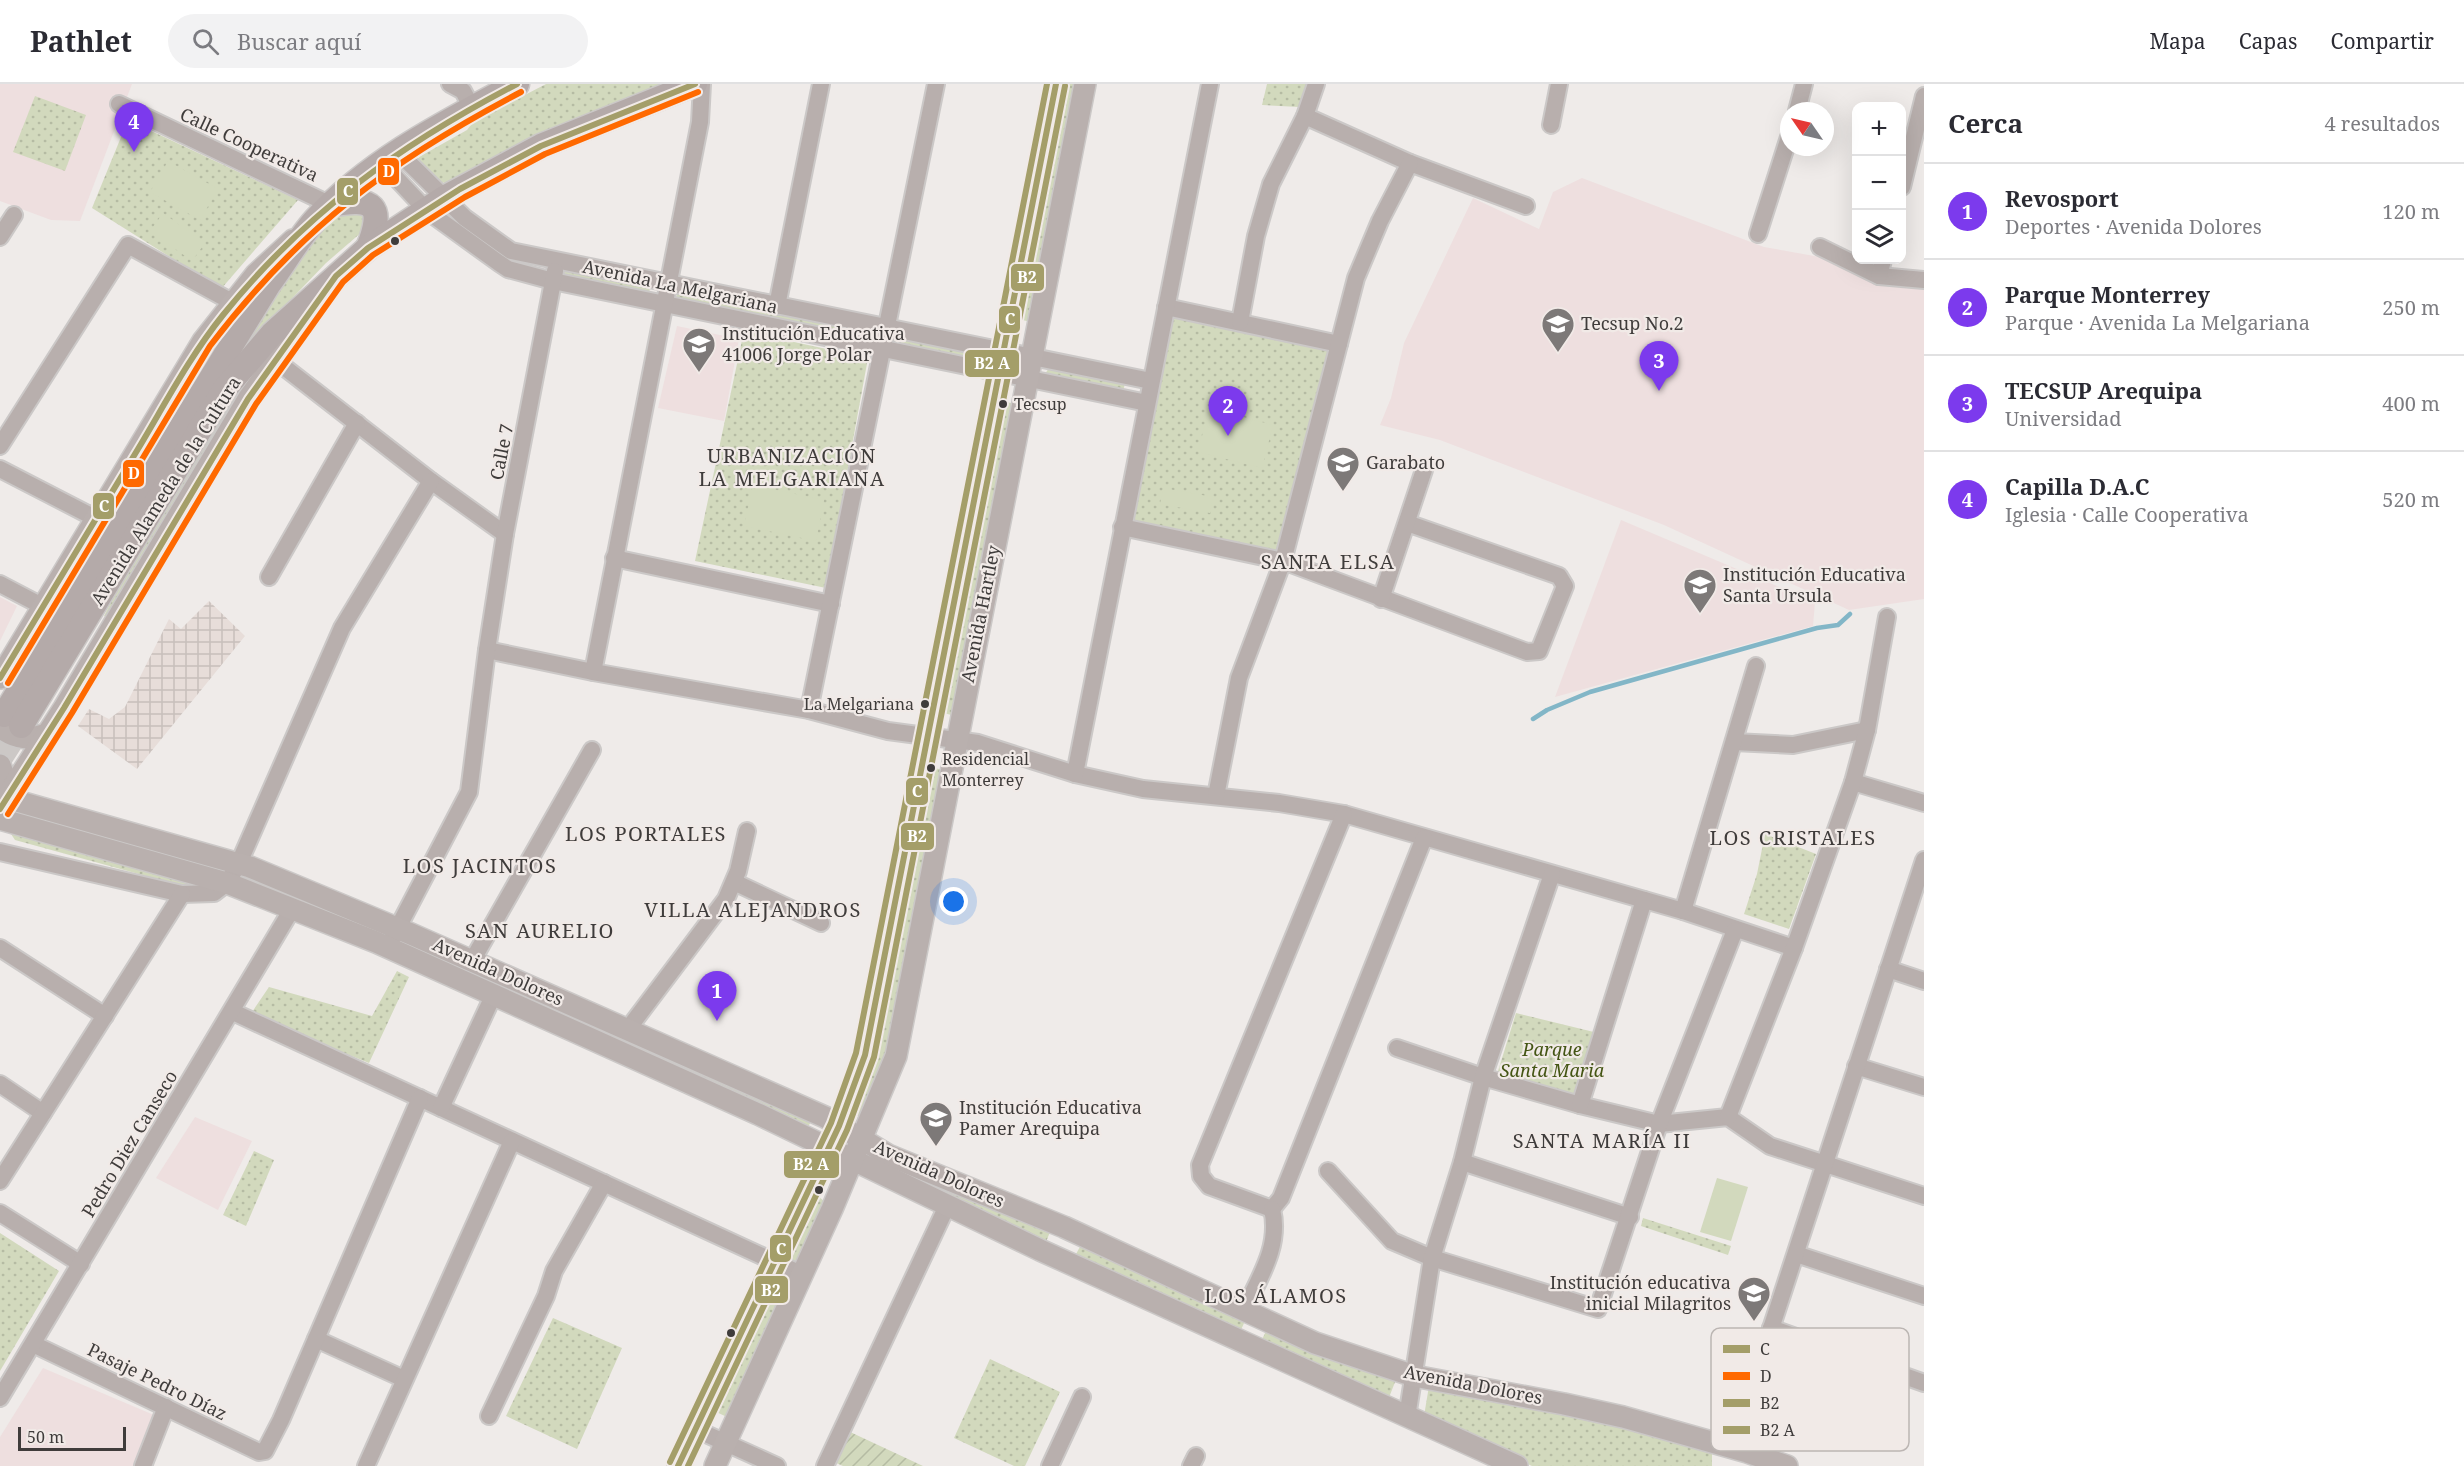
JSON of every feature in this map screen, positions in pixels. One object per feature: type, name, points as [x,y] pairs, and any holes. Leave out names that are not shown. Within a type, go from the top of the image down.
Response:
[{"type":"highway","name":"Avenida Alameda de la Cultura","points":[[8,723],[248,319],[314,221],[390,157],[517,84]]},
{"type":"highway","name":"Avenida Alameda de la Cultura","points":[[8,723],[224,390],[272,334],[368,248],[435,205],[541,146],[694,84]]},
{"type":"highway","points":[[331,205],[354,200],[369,204],[374,210],[376,228],[368,248]]},
{"type":"main road","name":"Avenida Hartley","points":[[678,1466],[839,1126],[866,1056],[1056,84]]},
{"type":"main road","name":"Avenida Hartley","points":[[715,1466],[803,1275],[896,1056],[1085,84]]},
{"type":"main road","name":"Avenida Alameda de la Cultura","points":[[0,678],[203,341],[231,302],[256,274],[314,221]]},
{"type":"main road","name":"Avenida Alameda de la Cultura","points":[[4,801],[49,733],[248,399],[336,276]]},
{"type":"main road","points":[[8,723],[22,738],[36,738],[49,733]]},
{"type":"main road","points":[[0,765],[8,784],[4,801]]},
{"type":"main road","name":"Avenida Dolores","points":[[4,801],[239,863],[397,928],[628,1029],[839,1126],[888,1155],[931,1175],[1064,1227],[1315,1343],[1414,1376],[1564,1404],[1711,1446]]},
{"type":"main road","name":"Avenida Dolores","points":[[0,819],[292,909],[387,947],[828,1148],[1051,1255],[1517,1466]]},
{"type":"main road","points":[[803,1198],[818,1192],[831,1201],[832,1209]]},
{"type":"main road","points":[[1051,1255],[1064,1227]]},
{"type":"main road","points":[[1241,1340],[1248,1313]]},
{"type":"main road","name":"Avenida Dolores","points":[[1741,1455],[1787,1466]]},
{"type":"street","points":[[450,84],[463,91],[472,108]]},
{"type":"street","points":[[592,672],[700,122],[702,84]]},
{"type":"street","points":[[777,306],[821,84]]},
{"type":"street","points":[[809,710],[889,327],[936,84]]},
{"type":"street","points":[[1075,774],[1210,84]]},
{"type":"street","points":[[1240,322],[1256,236],[1271,184],[1305,116],[1316,84]]},
{"type":"street","points":[[1551,125],[1559,84]]},
{"type":"street","points":[[1799,102],[1804,84]]},
{"type":"street","name":"Calle Cooperativa","points":[[119,104],[331,205]]},
{"type":"street","points":[[1906,172],[1923,106]]},
{"type":"street","points":[[1305,116],[1410,163],[1526,206]]},
{"type":"street","points":[[1758,234],[1783,156]]},
{"type":"street","name":"Avenida La Melgariana","points":[[390,157],[435,205],[508,269],[553,281],[1147,403]]},
{"type":"street","points":[[1216,796],[1239,678],[1282,561],[1356,278],[1380,221],[1410,163]]},
{"type":"street","name":"Avenida La Melgariana","points":[[435,205],[465,218],[511,251],[1152,381]]},
{"type":"street","points":[[0,237],[14,215]]},
{"type":"street","points":[[0,446],[128,245],[231,302]]},
{"type":"street","points":[[1820,247],[1924,280]]},
{"type":"street","name":"Calle 7","points":[[387,947],[469,792],[505,534],[556,261]]},
{"type":"street","points":[[1166,306],[1339,344]]},
{"type":"street","points":[[275,360],[431,481],[505,534]]},
{"type":"street","points":[[269,577],[357,423]]},
{"type":"street","points":[[0,469],[95,518]]},
{"type":"street","points":[[1381,599],[1424,470]]},
{"type":"street","points":[[0,852],[182,894],[221,888],[239,863],[342,628],[431,481]]},
{"type":"street","points":[[1122,527],[1282,561],[1527,652],[1539,651],[1565,586],[1559,576],[1407,523]]},
{"type":"street","points":[[614,558],[831,604]]},
{"type":"street","points":[[0,584],[42,606]]},
{"type":"street","points":[[1728,1117],[1794,948],[1853,782],[1867,730],[1887,617]]},
{"type":"street","points":[[487,650],[592,672],[809,710],[888,731],[978,743],[1075,774],[1143,789],[1216,796],[1344,814],[1683,911],[1794,948]]},
{"type":"street","points":[[1683,911],[1756,666]]},
{"type":"street","points":[[1734,742],[1793,745],[1867,730]]},
{"type":"street","points":[[472,961],[592,750]]},
{"type":"street","points":[[1853,782],[1924,803]]},
{"type":"street","points":[[1272,1209],[1209,1186],[1201,1176],[1200,1165],[1344,814]]},
{"type":"street","points":[[628,1029],[726,899],[734,882],[747,831]]},
{"type":"street","points":[[1272,1209],[1281,1198],[1424,838]]},
{"type":"street","points":[[1771,1328],[1823,1163],[1924,860]]},
{"type":"street","points":[[1407,1417],[1432,1258],[1462,1162],[1483,1077],[1552,874]]},
{"type":"street","points":[[734,882],[821,923]]},
{"type":"street","points":[[0,1181],[182,894]]},
{"type":"street","points":[[1580,1106],[1644,900]]},
{"type":"street","name":"Pedro Diez Canseco","points":[[0,1398],[233,1012],[292,909]]},
{"type":"street","points":[[1328,1171],[1392,1241],[1432,1258],[1598,1309],[1659,1124],[1735,930]]},
{"type":"street","points":[[0,948],[105,1016]]},
{"type":"street","points":[[1888,969],[1924,981]]},
{"type":"street","points":[[441,1108],[494,994]]},
{"type":"street","points":[[233,1012],[803,1275]]},
{"type":"street","points":[[1397,1048],[1580,1106],[1659,1124],[1728,1117],[1770,1146],[1924,1196]]},
{"type":"street","points":[[1856,1066],[1924,1088]]},
{"type":"street","points":[[0,1084],[43,1113]]},
{"type":"street","points":[[404,1379],[316,1339],[420,1098]]},
{"type":"street","points":[[368,1465],[404,1379],[512,1141]]},
{"type":"street","points":[[1462,1162],[1630,1217]]},
{"type":"street","points":[[489,1416],[546,1296],[554,1271],[604,1183]]},
{"type":"street","points":[[825,1466],[947,1206]]},
{"type":"street","points":[[1248,1313],[1273,1249],[1275,1224],[1272,1209]]},
{"type":"street","points":[[0,1213],[81,1264]]},
{"type":"street","points":[[1796,1254],[1924,1296]]},
{"type":"street","name":"Pasaje Pedro Díaz","points":[[33,1344],[259,1452],[265,1451],[316,1339]]},
{"type":"street","points":[[1909,1378],[1924,1383]]},
{"type":"street","points":[[1050,1466],[1082,1397]]},
{"type":"street","points":[[143,1466],[166,1407]]},
{"type":"street","points":[[695,1429],[777,1466]]},
{"type":"shaded area","points":[[0,84],[132,84],[80,221],[51,220],[0,201]]},
{"type":"shaded area","points":[[1582,178],[1764,247],[1831,259],[1924,285],[1924,599],[1849,610],[1664,525],[1440,440],[1380,425],[1391,398],[1404,343],[1473,198],[1539,229],[1553,192]]},
{"type":"shaded area","name":"Institución Educativa 41006 Jorge Polar","points":[[677,326],[739,339],[724,421],[658,408]]},
{"type":"shaded area","name":"Institución Educativa Santa Ursula","points":[[1621,520],[1815,602],[1813,626],[1555,697]]},
{"type":"shaded area","points":[[0,597],[17,606],[0,641]]},
{"type":"shaded area","points":[[209,601],[245,636],[137,769],[78,726],[89,709],[109,719],[125,707],[169,619],[181,629]]},
{"type":"shaded area","points":[[195,1117],[252,1141],[218,1210],[156,1178]]},
{"type":"shaded area","points":[[43,1368],[161,1418],[138,1466],[0,1466],[0,1437]]},
{"type":"green space","points":[[546,84],[663,84],[535,138],[445,183],[436,181],[417,160],[467,130],[473,122]]},
{"type":"green space","points":[[1062,84],[1078,84],[1032,322],[1017,319]]},
{"type":"green space","points":[[1267,84],[1307,84],[1299,107],[1262,105]]},
{"type":"green space","points":[[35,96],[86,115],[65,171],[13,152]]},
{"type":"green space","points":[[128,120],[298,200],[221,289],[92,208]]},
{"type":"green space","points":[[168,161],[218,189],[200,220],[150,192]]},
{"type":"green space","points":[[350,206],[366,210],[363,231],[326,263],[251,341],[215,389],[305,247]]},
{"type":"green space","points":[[163,213],[205,243],[192,261],[150,231]]},
{"type":"green space","points":[[565,268],[650,286],[649,294],[564,276]]},
{"type":"green space","points":[[678,290],[871,331],[870,338],[676,298]]},
{"type":"green space","points":[[253,294],[93,552],[39,629],[209,347]]},
{"type":"green space","points":[[1172,317],[1331,349],[1277,553],[1130,524]]},
{"type":"green space","points":[[744,331],[868,358],[826,588],[695,561]]},
{"type":"green space","points":[[280,335],[107,617],[104,616],[185,470],[207,435]]},
{"type":"green space","points":[[896,335],[977,352],[975,359],[894,343]]},
{"type":"green space","points":[[1049,368],[1125,383],[1123,392],[1045,374]]},
{"type":"green space","points":[[1002,401],[1015,404],[955,716],[940,712]]},
{"type":"green space","points":[[1209,408],[1273,425],[1262,468],[1198,452]]},
{"type":"green space","points":[[753,485],[824,500],[816,541],[744,526]]},
{"type":"green space","points":[[1163,488],[1213,497],[1210,513],[1160,504]]},
{"type":"green space","points":[[929,767],[944,770],[889,1054],[861,1117],[851,1114]]},
{"type":"green space","points":[[11,834],[111,857],[189,883],[186,887],[15,840]]},
{"type":"green space","points":[[1765,834],[1816,854],[1789,929],[1744,914],[1757,874]]},
{"type":"green space","points":[[410,942],[812,1120],[806,1130],[407,945]]},
{"type":"green space","points":[[397,971],[409,977],[369,1063],[250,1015],[269,987],[372,1016]]},
{"type":"green space","name":"Parque Santa Maria","points":[[1516,1013],[1602,1034],[1577,1106],[1494,1084]]},
{"type":"green space","points":[[254,1151],[274,1160],[246,1226],[223,1215]]},
{"type":"green space","points":[[1717,1178],[1748,1187],[1731,1241],[1700,1232]]},
{"type":"green space","points":[[923,1183],[990,1203],[1050,1232],[1046,1242]]},
{"type":"green space","points":[[817,1195],[825,1202],[798,1261],[790,1260],[786,1255]]},
{"type":"green space","points":[[1643,1218],[1731,1246],[1728,1255],[1641,1226]]},
{"type":"green space","points":[[0,1233],[59,1271],[0,1371]]},
{"type":"green space","points":[[1082,1243],[1245,1321],[1240,1332],[1075,1256]]},
{"type":"green space","points":[[767,1289],[783,1296],[727,1417],[712,1410]]},
{"type":"green space","points":[[553,1318],[622,1348],[577,1449],[506,1416]]},
{"type":"green space","points":[[1266,1331],[1397,1377],[1388,1400],[1261,1342]]},
{"type":"green space","points":[[990,1359],[1060,1392],[1025,1466],[1014,1466],[954,1438]]},
{"type":"green space","points":[[1429,1386],[1574,1412],[1711,1450],[1712,1466],[1532,1466],[1424,1416]]},
{"type":"green space","points":[[848,1431],[923,1466],[843,1466],[834,1462]]},
{"type":"waterway","points":[[1533,719],[1547,710],[1590,692],[1817,628],[1838,625],[1850,614]]},
{"type":"tunnel","points":[[0,759],[21,726]]},
{"type":"transit line","name":"C","points":[[0,678],[189,364],[223,315],[255,278],[322,212],[358,183],[434,131],[517,84]]},
{"type":"transit line","name":"C","points":[[0,809],[64,708],[248,399],[336,276],[368,248],[460,189],[541,146],[695,84]]},
{"type":"transit line","points":[[670,1462],[831,1123],[856,1053],[1047,84]]},
{"type":"transit line","name":"C","points":[[678,1466],[839,1126],[865,1055],[1056,84]]},
{"type":"transit line","name":"B2","points":[[688,1466],[847,1130],[874,1057],[1065,86]]},
{"type":"transit line","name":"D","points":[[8,683],[210,346],[244,304],[278,266],[350,200],[430,144],[521,92]]},
{"type":"transit line","name":"D","points":[[8,814],[72,713],[256,404],[343,282],[373,255],[465,197],[545,154],[698,92]]},
{"type":"place","name":"Capilla D.A.C","points":[[134,152]]},
{"type":"place","name":"Tecsup No.2","points":[[1558,353]]},
{"type":"place","name":"Institución Educativa 41006 Jorge Polar","points":[[699,373]]},
{"type":"place","name":"TECSUP Arequipa","points":[[1659,391]]},
{"type":"place","name":"Tecsup","points":[[1003,404]]},
{"type":"place","name":"Parque Monterrey","points":[[1228,436]]},
{"type":"place","name":"Garabato","points":[[1343,492]]},
{"type":"place","name":"Institución Educativa Santa Ursula","points":[[1700,614]]},
{"type":"place","name":"La Melgariana","points":[[925,704]]},
{"type":"place","name":"Residencial Monterrey","points":[[931,768]]},
{"type":"place","name":"Revosport","points":[[717,1021]]},
{"type":"place","name":"Institución Educativa Pamer Arequipa","points":[[936,1147]]},
{"type":"place","name":"Institución educativa inicial Milagritos","points":[[1754,1322]]},
{"type":"district","name":"URBANIZACIÓN LA MELGARIANA","points":[[792,468]]},
{"type":"district","name":"SANTA ELSA","points":[[1328,562]]},
{"type":"district","name":"LOS PORTALES","points":[[646,834]]},
{"type":"district","name":"LOS CRISTALES","points":[[1793,838]]},
{"type":"district","name":"LOS JACINTOS","points":[[480,866]]},
{"type":"district","name":"VILLA ALEJANDROS","points":[[753,910]]},
{"type":"district","name":"SAN AURELIO","points":[[540,931]]},
{"type":"district","name":"SANTA MARÍA II","points":[[1602,1141]]},
{"type":"district","name":"LOS ÁLAMOS","points":[[1276,1296]]}]
